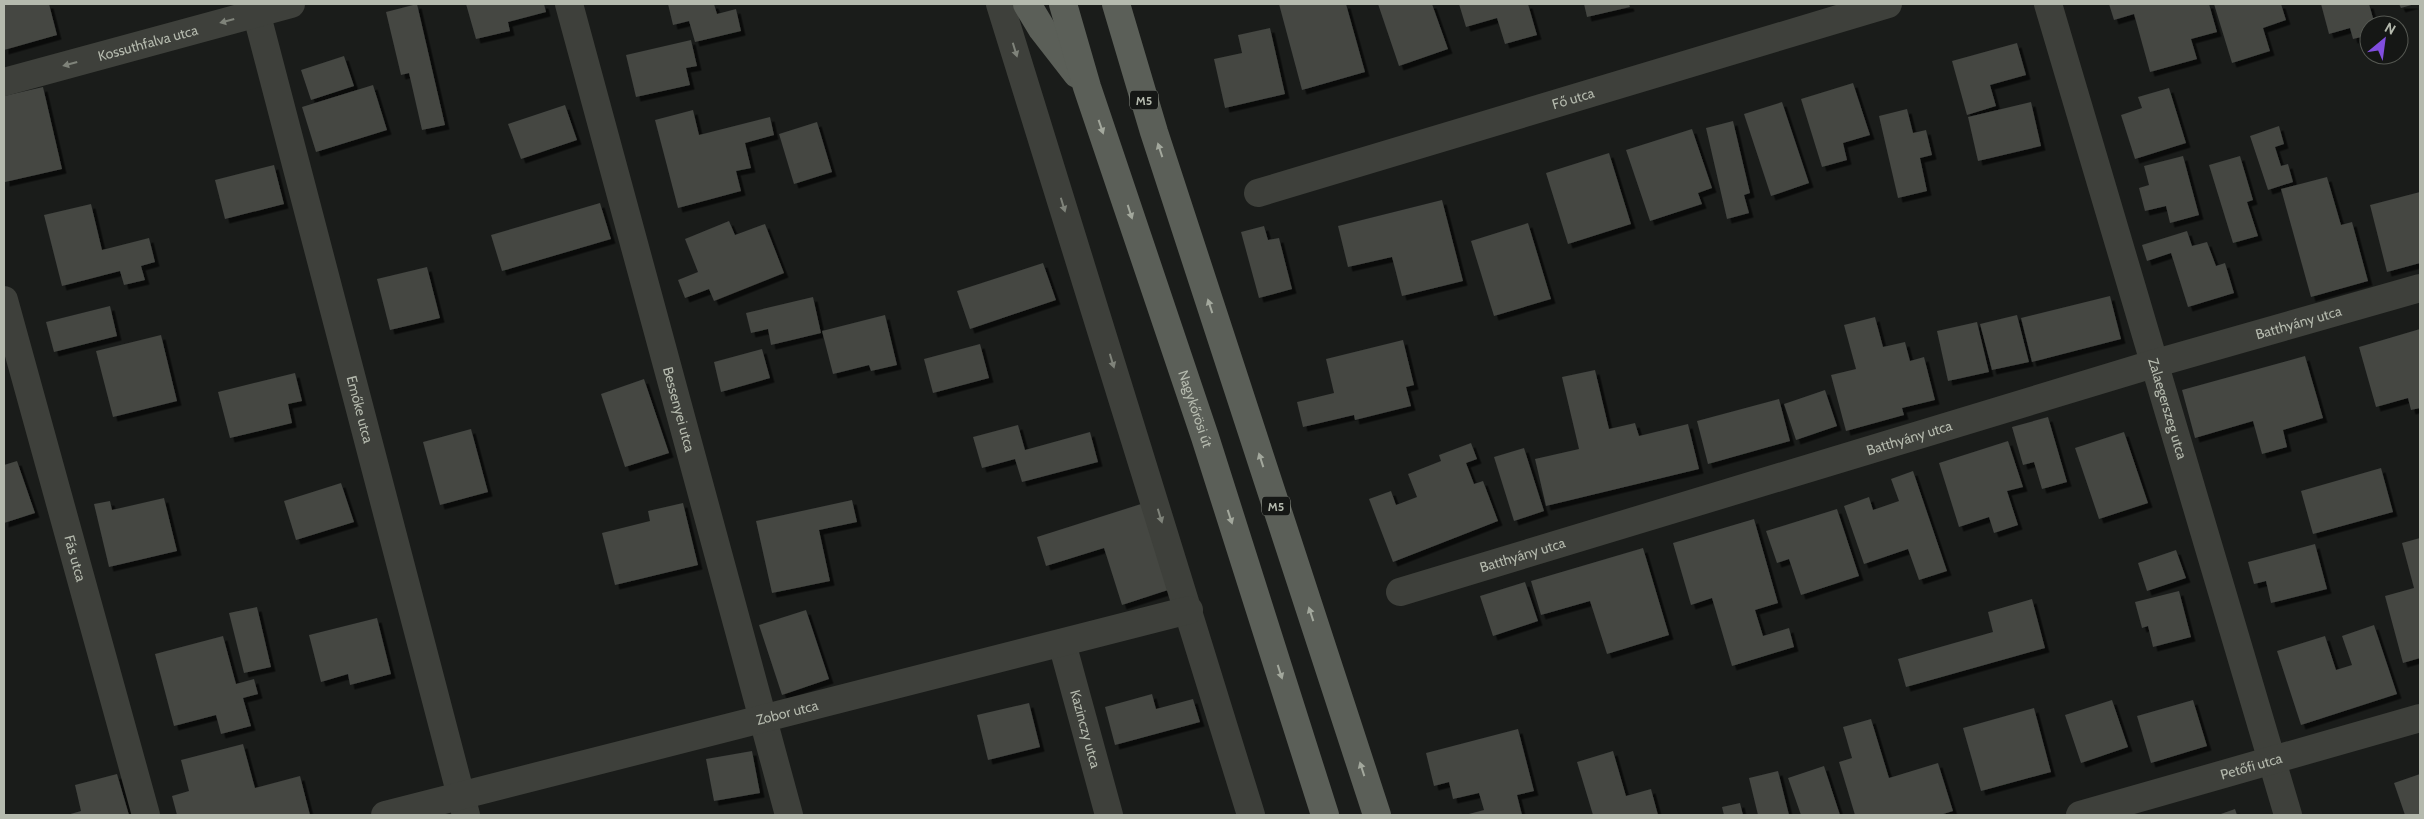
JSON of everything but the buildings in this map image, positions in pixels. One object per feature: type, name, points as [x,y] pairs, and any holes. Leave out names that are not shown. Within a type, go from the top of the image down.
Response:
[{"type":"main road","points":[[1027,4],[1042,29],[1087,87]]},
{"type":"main road","name":"Nagykőrösi út","points":[[1063,4],[1087,87],[1205,438],[1325,815]]},
{"type":"main road","name":"M5","points":[[1116,4],[1154,132],[1377,815]]},
{"type":"street","name":"Kossuthfalva utca","points":[[4,82],[255,8],[291,4]]},
{"type":"street","name":"Bessenyei utca","points":[[568,4],[789,815]]},
{"type":"street","points":[[1000,4],[1251,815]]},
{"type":"street","name":"Fő utca","points":[[1258,193],[1888,4]]},
{"type":"street","name":"Zalaegerszeg utca","points":[[2048,4],[2288,815]]},
{"type":"street","name":"Emőke utca","points":[[255,8],[464,805]]},
{"type":"street","name":"Batthyány utca","points":[[1400,592],[2153,364],[2420,288]]},
{"type":"street","name":"Fás utca","points":[[4,300],[146,815]]},
{"type":"street","name":"Zobor utca","points":[[385,815],[464,805],[763,718],[1189,610]]},
{"type":"street","name":"Kazinczy utca","points":[[1062,643],[1109,815]]},
{"type":"street","name":"Petőfi utca","points":[[2080,815],[2420,718]]}]
